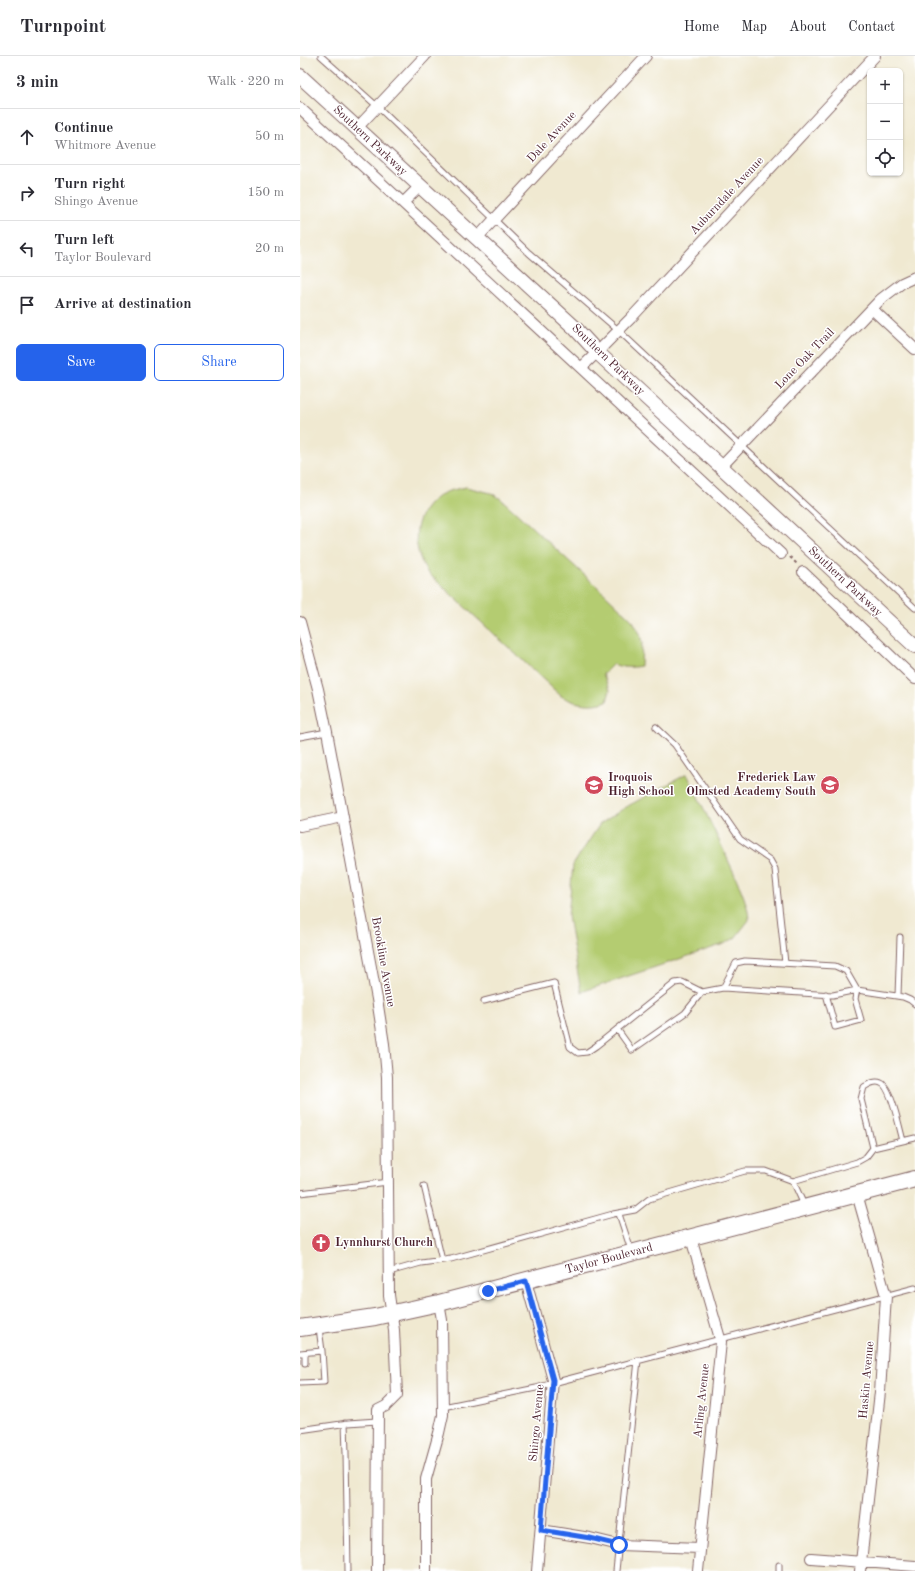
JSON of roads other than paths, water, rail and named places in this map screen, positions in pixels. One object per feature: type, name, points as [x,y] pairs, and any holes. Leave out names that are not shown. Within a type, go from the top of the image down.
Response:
[{"type":"main road","name":"Southern Parkway","points":[[300,76],[478,238],[574,327],[598,353],[915,646]]},
{"type":"main road","name":"Taylor Boulevard","points":[[300,1328],[392,1313],[439,1303],[915,1179]]},
{"type":"street","points":[[357,128],[425,56]]},
{"type":"street","name":"Dale Avenue","points":[[478,238],[646,56]]},
{"type":"street","name":"Auburndale Avenue","points":[[581,368],[598,353],[618,330],[642,307],[875,56]]},
{"type":"street","points":[[300,108],[403,202],[780,554]]},
{"type":"street","points":[[403,202],[420,186]]},
{"type":"street","name":"Lone Oak Trail","points":[[721,467],[891,290],[915,277]]},
{"type":"street","points":[[872,309],[915,349]]},
{"type":"street","points":[[803,572],[915,679]]},
{"type":"street","name":"Brookline Avenue","points":[[300,622],[318,689],[327,732],[377,999],[384,1044],[387,1077],[389,1295],[394,1330],[397,1395],[386,1406],[378,1410],[377,1421]]},
{"type":"street","points":[[300,826],[343,817]]},
{"type":"street","name":"Haskin Avenue","points":[[857,1194],[886,1296],[880,1392],[860,1566]]},
{"type":"street","name":"Arling Avenue","points":[[691,1238],[720,1339],[698,1571]]},
{"type":"street","name":"Shingo Avenue","points":[[526,1281],[553,1382],[537,1571]]},
{"type":"street","points":[[426,1571],[426,1478],[439,1433],[443,1407],[442,1320],[439,1303]]},
{"type":"street","points":[[377,1421],[377,1571]]},
{"type":"street","points":[[541,1530],[590,1538],[619,1545],[700,1548]]},
{"type":"street","points":[[811,1558],[860,1566],[915,1566]]},
{"type":"lane","points":[[321,56],[378,107],[529,253],[618,330],[915,608]]},
{"type":"lane","points":[[656,728],[675,745],[740,839],[770,860],[775,869],[786,963]]},
{"type":"lane","points":[[300,737],[327,732]]},
{"type":"lane","points":[[898,996],[900,937]]},
{"type":"lane","points":[[723,988],[736,963],[745,961],[835,966],[846,971],[857,990],[855,999],[861,1020],[835,1027],[826,994]]},
{"type":"lane","points":[[484,1001],[554,983],[570,1047],[578,1054],[587,1052],[596,1046],[676,983],[682,982],[702,992],[723,988],[833,995],[857,990],[898,996],[910,1000],[915,1004]]},
{"type":"lane","points":[[617,1029],[632,1050],[685,1013],[702,992]]},
{"type":"lane","points":[[873,1148],[861,1099],[864,1087],[875,1082],[881,1082],[886,1085],[903,1141]]},
{"type":"lane","points":[[389,1272],[421,1263],[451,1259],[613,1214],[620,1214],[635,1210],[649,1199],[745,1171],[766,1171],[793,1180],[857,1162],[866,1157],[873,1148],[915,1138]]},
{"type":"lane","points":[[793,1180],[805,1208]]},
{"type":"lane","points":[[300,1193],[388,1182]]},
{"type":"lane","points":[[424,1186],[442,1260]]},
{"type":"lane","points":[[620,1214],[632,1253]]},
{"type":"lane","points":[[443,1407],[536,1388],[553,1382],[915,1288]]},
{"type":"lane","points":[[300,1383],[307,1381],[324,1382],[319,1325]]},
{"type":"lane","points":[[306,1363],[302,1353],[322,1351]]},
{"type":"lane","points":[[616,1571],[638,1360]]},
{"type":"lane","points":[[300,1430],[344,1423],[377,1421]]},
{"type":"lane","points":[[344,1423],[347,1461],[348,1571]]},
{"type":"lane","points":[[779,1571],[780,1565]]},
{"type":"place","name":"Iroquois High School","points":[[594,785]]},
{"type":"place","name":"Frederick Law Olmsted Academy South","points":[[830,785]]},
{"type":"place","name":"Lynnhurst Church","points":[[321,1243]]}]
